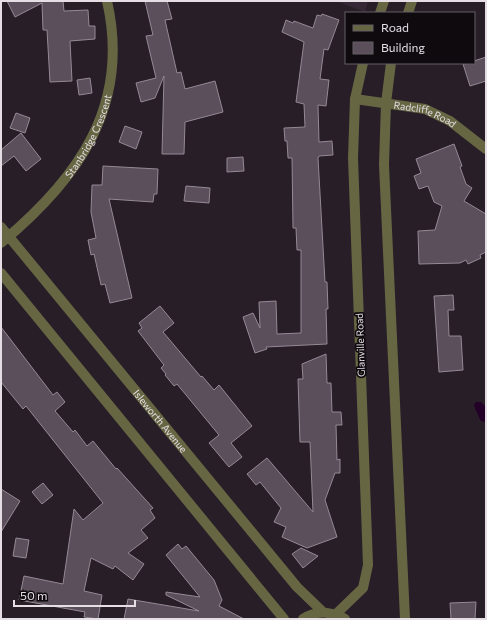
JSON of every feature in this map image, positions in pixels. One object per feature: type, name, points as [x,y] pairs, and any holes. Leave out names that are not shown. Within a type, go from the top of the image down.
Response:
[{"type":"street","name":"Stanbridge Crescent","points":[[1,244],[26,223],[53,195],[75,167],[97,128],[104,109],[110,76],[113,45],[107,1]]},
{"type":"street","points":[[380,12],[384,1]]},
{"type":"street","points":[[408,12],[412,1]]},
{"type":"street","name":"Glanville Road","points":[[340,617],[364,588],[368,564],[352,158],[356,99],[363,64]]},
{"type":"street","points":[[391,64],[386,103],[384,165],[405,619]]},
{"type":"street","name":"Radcliffe Road","points":[[356,99],[425,109],[450,121],[486,149]]},
{"type":"street","name":"Isleworth Avenue","points":[[1,227],[301,591],[323,612]]},
{"type":"street","points":[[1,273],[284,619]]},
{"type":"street","points":[[303,619],[312,614],[323,612],[340,617]]},
{"type":"shaded area","points":[[336,1],[368,1],[365,12]]},
{"type":"shaded area","points":[[476,402],[481,402],[486,407],[486,422],[481,421],[479,417],[474,405]]},
{"type":"building","points":[[7,1],[63,1],[64,11],[88,10],[89,26],[95,26],[95,39],[70,41],[72,81],[50,82],[47,30],[43,30],[42,3],[15,17]]},
{"type":"building","points":[[145,1],[167,1],[172,19],[165,20],[177,73],[181,72],[185,89],[215,81],[223,112],[185,122],[184,154],[162,154],[164,76],[155,98],[141,102],[136,83],[156,78],[146,36],[153,35]]},
{"type":"building","points":[[322,14],[339,20],[328,50],[324,49],[320,79],[329,80],[326,106],[318,105],[319,142],[332,141],[333,155],[319,156],[318,158],[325,282],[327,282],[327,344],[266,347],[267,349],[255,353],[243,317],[253,313],[260,328],[259,302],[276,301],[277,334],[301,333],[301,250],[297,250],[296,228],[293,228],[292,158],[288,158],[287,141],[285,141],[284,128],[305,127],[304,104],[296,102],[304,42],[282,32],[286,20],[293,23],[294,21],[313,28],[317,15],[321,16]]},
{"type":"building","points":[[486,57],[486,81],[470,86],[463,64],[475,64],[475,61]]},
{"type":"building","points":[[90,78],[92,93],[79,95],[77,80]]},
{"type":"building","points":[[16,113],[30,118],[25,133],[10,128]]},
{"type":"building","points":[[125,126],[142,132],[136,149],[119,142]]},
{"type":"building","points":[[21,133],[41,159],[26,171],[14,156],[1,166],[1,150]]},
{"type":"building","points":[[454,144],[462,166],[460,167],[466,184],[472,188],[464,201],[486,214],[486,252],[480,255],[481,258],[468,264],[466,260],[460,263],[419,264],[418,231],[435,230],[442,206],[434,202],[428,186],[419,189],[414,176],[421,173],[416,159]]},
{"type":"building","points":[[243,157],[244,171],[227,172],[227,158]]},
{"type":"building","points":[[103,166],[158,169],[157,194],[154,194],[153,202],[109,199],[132,298],[110,303],[105,284],[101,285],[94,254],[91,255],[88,240],[96,238],[91,212],[92,185],[102,185]]},
{"type":"building","points":[[186,186],[210,188],[209,203],[184,201]]},
{"type":"building","points":[[453,295],[454,310],[448,310],[449,336],[461,336],[463,370],[439,372],[434,296]]},
{"type":"building","points":[[160,306],[174,323],[163,332],[214,390],[219,385],[252,426],[231,443],[242,457],[229,467],[209,443],[219,435],[177,384],[174,386],[165,375],[166,374],[161,368],[164,365],[138,331],[142,328],[139,323]]},
{"type":"building","points":[[1,327],[53,395],[57,392],[65,402],[55,411],[73,432],[75,430],[87,446],[93,441],[116,469],[117,468],[153,508],[150,510],[155,518],[141,530],[148,538],[128,553],[144,564],[133,580],[115,566],[113,569],[91,558],[84,591],[102,595],[98,619],[84,617],[85,612],[19,600],[24,576],[63,584],[74,509],[83,520],[103,503],[26,406],[23,409],[1,382]]},
{"type":"building","points":[[326,354],[327,383],[331,383],[332,412],[341,412],[342,425],[336,425],[337,460],[340,459],[340,473],[335,473],[325,500],[337,537],[307,548],[282,537],[286,527],[274,522],[281,508],[260,482],[256,485],[247,474],[267,458],[313,512],[310,442],[300,442],[298,379],[303,379],[302,364]]},
{"type":"building","points":[[43,483],[53,495],[42,504],[32,492]]},
{"type":"building","points":[[1,489],[20,501],[1,532]]},
{"type":"building","points":[[16,538],[29,540],[26,558],[13,556]]},
{"type":"building","points":[[178,544],[182,549],[186,546],[214,580],[222,600],[219,606],[244,619],[124,619],[128,599],[199,611],[166,595],[166,592],[200,597],[166,555]]},
{"type":"building","points":[[301,548],[318,556],[303,568],[292,554]]},
{"type":"building","points":[[476,602],[475,619],[451,619],[450,603]]}]
